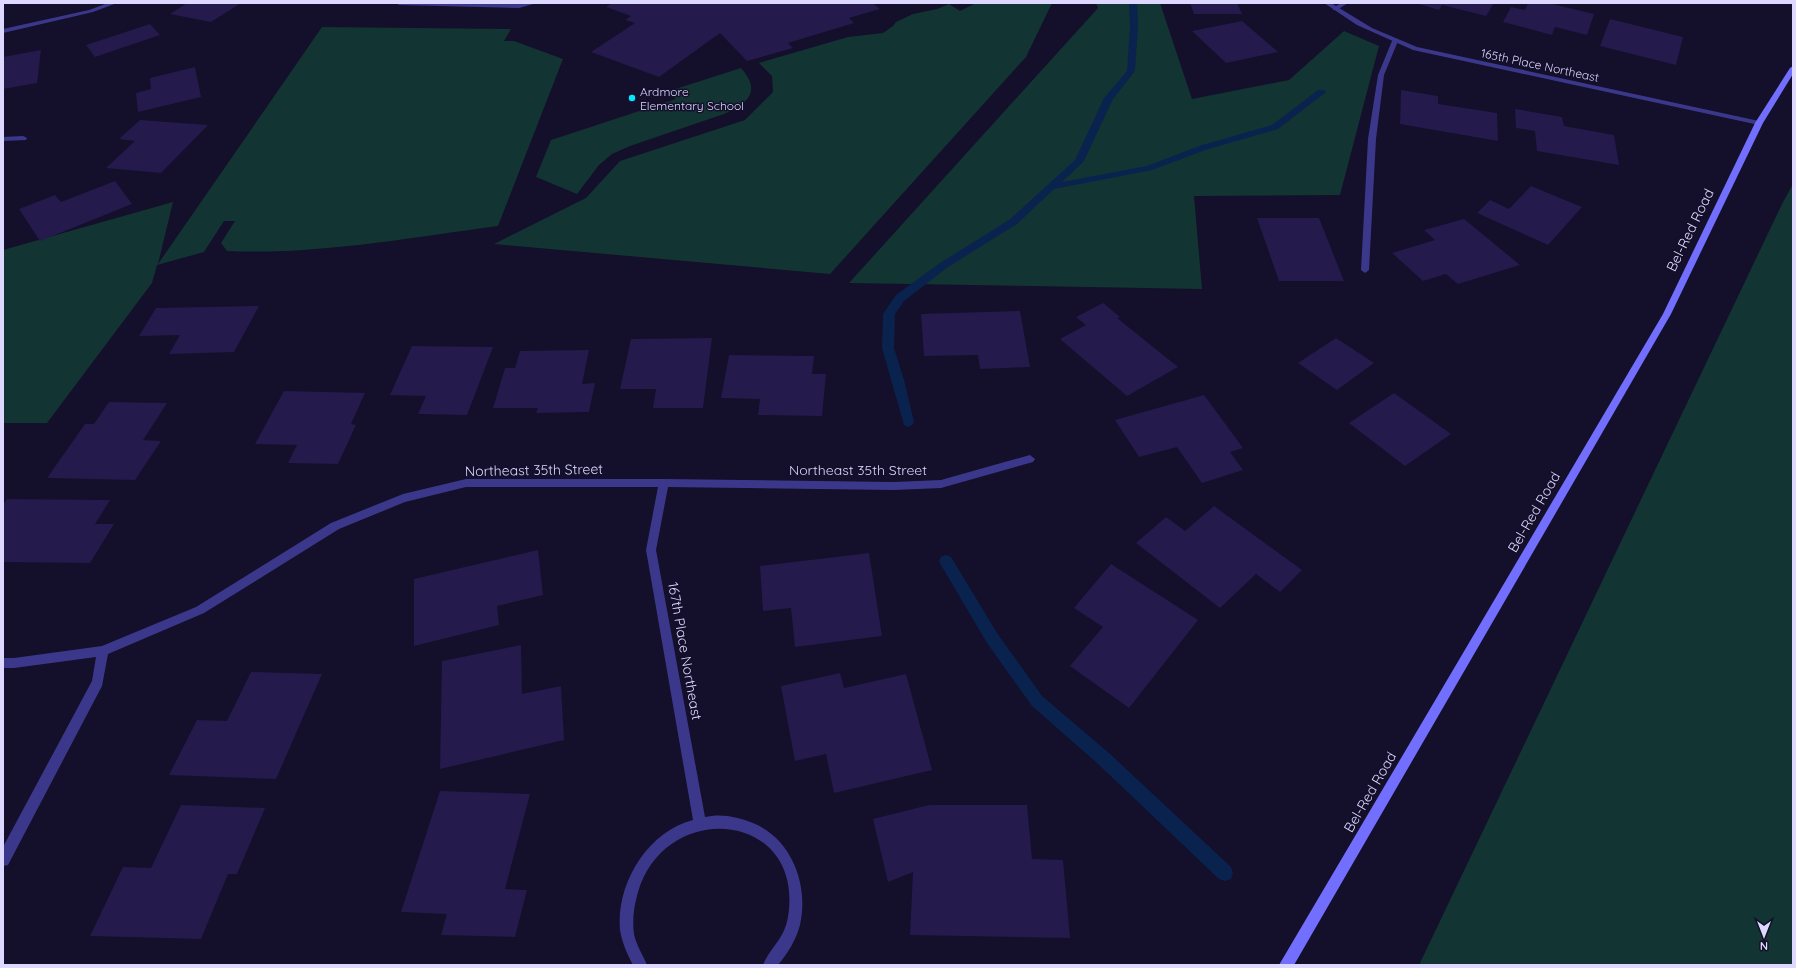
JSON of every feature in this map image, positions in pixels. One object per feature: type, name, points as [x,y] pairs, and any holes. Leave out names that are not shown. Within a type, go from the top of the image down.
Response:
[{"type":"main road","name":"Bel-Red Road","points":[[1286,965],[1667,314],[1759,123],[1793,68]]},
{"type":"street","points":[[3,31],[92,12],[114,3]]},
{"type":"street","points":[[399,3],[519,6],[534,3]]},
{"type":"street","name":"165th Place Northeast","points":[[1327,3],[1344,16],[1375,33],[1415,49],[1759,123]]},
{"type":"street","points":[[1335,9],[1345,3]]},
{"type":"street","points":[[1365,270],[1372,139],[1381,75],[1395,41]]},
{"type":"street","points":[[3,139],[23,138]]},
{"type":"street","name":"Northeast 35th Street","points":[[3,662],[14,663],[103,651],[200,610],[335,526],[403,498],[466,483],[664,483],[894,486],[941,484],[1030,459]]},
{"type":"street","name":"167th Place Northeast","points":[[664,483],[651,550],[700,824]]},
{"type":"street","points":[[3,860],[98,682],[103,651]]},
{"type":"street","points":[[640,965],[628,939],[627,908],[635,879],[651,854],[674,835],[700,824],[726,821],[751,826],[772,840],[788,861],[796,886],[796,914],[786,942],[770,965]]},
{"type":"green space","points":[[976,3],[1052,3],[1026,57],[830,274],[494,244],[586,198],[620,161],[745,120],[773,92],[772,76],[759,63],[848,37],[883,33],[896,22],[913,14],[937,9],[949,4],[960,11]]},
{"type":"green space","points":[[1096,3],[1160,3],[1192,99],[1289,80],[1344,31],[1379,46],[1340,195],[1194,196],[1202,289],[849,283],[1098,8]]},
{"type":"green space","points":[[322,27],[511,29],[504,41],[514,41],[563,59],[498,226],[329,248],[261,252],[227,251],[221,243],[235,221],[224,221],[204,252],[157,265],[152,283],[47,423],[3,423],[3,250],[173,202],[158,264]]},
{"type":"green space","points":[[741,68],[751,84],[751,90],[749,96],[740,106],[724,114],[630,146],[612,154],[599,165],[577,194],[536,177],[551,140],[676,99],[666,92]]},
{"type":"green space","points":[[1793,184],[1793,965],[1419,965],[1782,204]]},
{"type":"building","points":[[187,3],[241,3],[211,22],[170,14]]},
{"type":"building","points":[[612,3],[872,3],[880,9],[849,18],[854,23],[788,43],[793,48],[747,61],[720,33],[659,77],[591,52],[635,23],[625,20],[631,16],[606,7]]},
{"type":"building","points":[[1190,3],[1237,3],[1242,14],[1194,14]]},
{"type":"building","points":[[1415,3],[1494,3],[1486,16],[1442,5],[1439,10]]},
{"type":"building","points":[[1528,3],[1548,3],[1594,14],[1587,35],[1555,27],[1552,35],[1503,22],[1511,7],[1525,10]]},
{"type":"building","points":[[1610,19],[1683,37],[1676,65],[1600,46]]},
{"type":"building","points":[[1242,21],[1278,52],[1226,63],[1192,31]]},
{"type":"building","points":[[150,24],[160,35],[95,57],[86,45]]},
{"type":"building","points":[[41,50],[37,83],[3,89],[3,57]]},
{"type":"building","points":[[195,67],[201,97],[138,112],[136,93],[151,89],[150,78]]},
{"type":"building","points":[[1401,90],[1438,96],[1438,104],[1497,113],[1498,141],[1400,124]]},
{"type":"building","points":[[1515,109],[1562,117],[1564,126],[1614,135],[1619,165],[1537,151],[1535,131],[1516,128]]},
{"type":"building","points":[[140,120],[208,125],[161,173],[106,168],[135,141],[119,139]]},
{"type":"building","points":[[115,181],[132,204],[40,241],[19,209],[55,195],[61,202]]},
{"type":"building","points":[[1531,186],[1582,207],[1548,245],[1477,213],[1490,200],[1509,209]]},
{"type":"building","points":[[1257,218],[1319,218],[1344,281],[1279,281]]},
{"type":"building","points":[[1464,219],[1520,265],[1458,284],[1446,274],[1423,281],[1392,253],[1435,240],[1424,230]]},
{"type":"building","points":[[1103,303],[1120,317],[1117,318],[1178,367],[1127,396],[1060,339],[1086,325],[1076,317]]},
{"type":"building","points":[[259,306],[234,352],[169,354],[180,335],[139,336],[156,308]]},
{"type":"building","points":[[1020,311],[1030,367],[980,369],[978,355],[924,356],[921,314]]},
{"type":"building","points":[[712,338],[703,408],[653,408],[656,389],[620,389],[631,339]]},
{"type":"building","points":[[1336,338],[1374,363],[1337,390],[1298,363]]},
{"type":"building","points":[[412,346],[493,347],[467,415],[418,414],[426,396],[390,395]]},
{"type":"building","points":[[589,350],[582,384],[595,383],[589,412],[536,413],[538,408],[493,408],[505,368],[515,368],[520,351]]},
{"type":"building","points":[[729,355],[814,356],[812,374],[826,374],[822,416],[758,415],[760,399],[721,398]]},
{"type":"building","points":[[284,391],[365,393],[351,424],[356,425],[338,464],[288,463],[297,445],[255,444]]},
{"type":"building","points":[[1394,393],[1451,434],[1405,466],[1349,423]]},
{"type":"building","points":[[1204,395],[1243,448],[1230,452],[1243,470],[1202,483],[1177,447],[1139,457],[1115,420]]},
{"type":"building","points":[[109,402],[167,403],[143,440],[161,441],[135,480],[47,478],[85,424],[94,424]]},
{"type":"building","points":[[7,499],[110,500],[95,524],[114,524],[90,563],[3,562],[3,505]]},
{"type":"building","points":[[1214,506],[1302,570],[1280,592],[1256,574],[1220,608],[1136,543],[1166,517],[1185,531]]},
{"type":"building","points":[[538,550],[543,595],[497,606],[499,625],[414,646],[414,579]]},
{"type":"building","points":[[869,553],[882,636],[795,647],[791,608],[763,611],[760,566]]},
{"type":"building","points":[[1111,564],[1198,620],[1129,708],[1070,666],[1103,627],[1074,608]]},
{"type":"building","points":[[521,645],[522,694],[561,686],[564,740],[440,769],[442,661]]},
{"type":"building","points":[[251,672],[322,674],[276,779],[169,775],[197,720],[227,721]]},
{"type":"building","points":[[840,673],[844,688],[906,674],[932,770],[834,793],[826,754],[795,761],[781,686]]},
{"type":"building","points":[[440,791],[530,794],[505,889],[527,890],[515,937],[441,935],[447,914],[401,912]]},
{"type":"building","points":[[181,805],[265,808],[237,874],[228,874],[201,939],[90,936],[123,867],[151,868]]},
{"type":"building","points":[[929,805],[1027,805],[1032,859],[1063,860],[1070,938],[910,935],[913,872],[888,882],[873,819]]},
{"type":"waterway","points":[[908,422],[898,380],[888,348],[889,314],[900,298],[944,265],[1013,222],[1079,161],[1109,98],[1131,71],[1134,26],[1133,3]]},
{"type":"waterway","points":[[1051,187],[1149,168],[1202,148],[1275,127],[1321,92]]},
{"type":"waterway","points":[[946,561],[992,638],[1037,701],[1103,758],[1225,873]]},
{"type":"place","name":"Ardmore Elementary School","points":[[632,98]]}]
